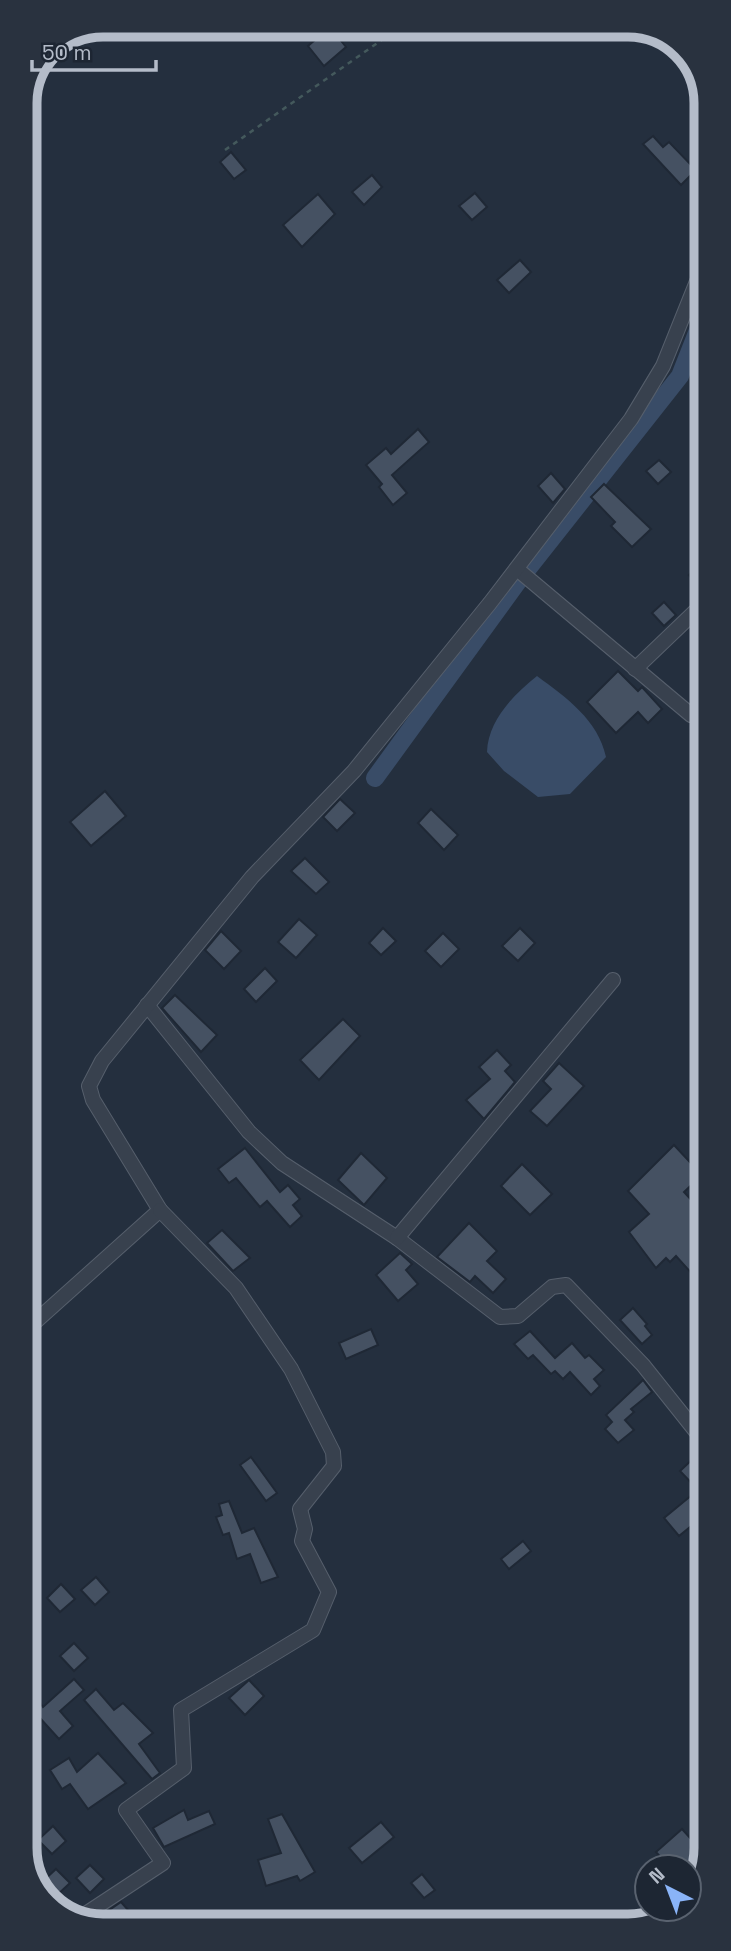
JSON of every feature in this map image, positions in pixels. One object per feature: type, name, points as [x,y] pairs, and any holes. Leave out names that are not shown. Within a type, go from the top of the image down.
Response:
[{"type":"street","points":[[88,1912],[163,1863],[126,1810],[184,1768],[181,1710],[313,1630],[329,1592],[302,1541],[305,1529],[299,1509],[334,1466],[333,1452],[291,1370],[236,1288],[160,1210],[93,1100],[89,1086],[102,1061],[252,877],[354,771],[490,603],[631,419],[663,366],[694,289]]},
{"type":"street","points":[[517,569],[691,715],[694,713]]},
{"type":"street","points":[[635,669],[694,613]]},
{"type":"street","points":[[397,1238],[613,981]]},
{"type":"street","points":[[147,1004],[249,1132],[282,1163],[397,1238],[500,1317],[518,1316],[552,1287],[566,1285],[643,1365],[694,1429]]},
{"type":"street","points":[[37,1319],[160,1210]]},
{"type":"path","points":[[225,150],[386,37]]},
{"type":"water","points":[[537,676],[589,721],[606,757],[570,794],[538,797],[504,771],[487,752],[488,741],[497,719],[519,692]]},
{"type":"building","points":[[318,37],[338,37],[346,47],[324,66],[308,46]]},
{"type":"building","points":[[653,136],[663,147],[669,142],[694,168],[694,172],[681,185],[643,144]]},
{"type":"building","points":[[231,152],[246,170],[234,179],[220,162]]},
{"type":"building","points":[[372,175],[382,187],[364,205],[352,192]]},
{"type":"building","points":[[475,193],[487,207],[472,220],[459,206]]},
{"type":"building","points":[[318,194],[335,214],[302,247],[283,225]]},
{"type":"building","points":[[520,260],[531,272],[509,293],[497,280]]},
{"type":"building","points":[[418,429],[429,442],[392,475],[407,493],[393,505],[379,487],[382,484],[366,465],[386,448],[391,454]]},
{"type":"building","points":[[659,460],[671,472],[658,484],[646,471]]},
{"type":"building","points":[[551,473],[565,489],[553,503],[538,486]]},
{"type":"building","points":[[604,484],[651,529],[632,547],[611,526],[615,522],[591,497]]},
{"type":"building","points":[[664,602],[676,615],[664,626],[652,613]]},
{"type":"building","points":[[618,671],[638,691],[642,687],[662,709],[648,723],[638,712],[616,733],[587,702]]},
{"type":"building","points":[[105,791],[126,816],[91,846],[70,822]]},
{"type":"building","points":[[340,799],[355,813],[337,831],[323,817]]},
{"type":"building","points":[[431,809],[458,835],[444,850],[418,823]]},
{"type":"building","points":[[305,858],[329,882],[316,894],[291,871]]},
{"type":"building","points":[[299,919],[317,935],[296,958],[278,942]]},
{"type":"building","points":[[383,928],[396,941],[381,955],[369,943]]},
{"type":"building","points":[[520,928],[535,943],[518,961],[502,946]]},
{"type":"building","points":[[221,931],[241,951],[224,969],[205,950]]},
{"type":"building","points":[[443,933],[459,949],[441,967],[425,951]]},
{"type":"building","points":[[265,968],[277,981],[256,1002],[244,989]]},
{"type":"building","points":[[175,995],[217,1035],[201,1052],[162,1008]]},
{"type":"building","points":[[343,1019],[360,1036],[319,1080],[300,1060]]},
{"type":"building","points":[[497,1050],[511,1065],[505,1071],[515,1082],[484,1119],[466,1100],[490,1079],[479,1067]]},
{"type":"building","points":[[559,1063],[584,1086],[547,1126],[530,1111],[551,1089],[543,1081]]},
{"type":"building","points":[[674,1145],[694,1166],[694,1183],[684,1192],[694,1203],[694,1276],[676,1256],[670,1262],[666,1258],[656,1268],[629,1232],[649,1214],[628,1191]]},
{"type":"building","points":[[245,1148],[280,1192],[288,1185],[300,1199],[293,1205],[302,1216],[290,1227],[267,1201],[260,1207],[236,1178],[229,1183],[218,1169]]},
{"type":"building","points":[[361,1153],[387,1178],[364,1205],[338,1180]]},
{"type":"building","points":[[522,1164],[552,1194],[530,1215],[501,1186]]},
{"type":"building","points":[[469,1223],[497,1251],[487,1261],[506,1279],[493,1293],[475,1276],[470,1282],[437,1257]]},
{"type":"building","points":[[222,1230],[250,1258],[233,1271],[207,1243]]},
{"type":"building","points":[[400,1253],[412,1264],[406,1270],[418,1284],[398,1301],[376,1275]]},
{"type":"building","points":[[633,1308],[647,1324],[645,1326],[652,1335],[642,1344],[620,1320]]},
{"type":"building","points":[[371,1329],[378,1345],[346,1359],[339,1343]]},
{"type":"building","points":[[530,1331],[555,1358],[572,1343],[585,1358],[589,1355],[604,1370],[594,1379],[600,1386],[591,1395],[570,1372],[563,1379],[555,1371],[551,1374],[533,1355],[528,1359],[514,1344]]},
{"type":"building","points":[[643,1380],[652,1392],[631,1409],[634,1412],[625,1420],[634,1430],[618,1443],[605,1429],[612,1422],[606,1415]]},
{"type":"building","points":[[251,1457],[277,1493],[266,1501],[240,1465]]},
{"type":"building","points":[[694,1458],[694,1486],[680,1471]]},
{"type":"building","points":[[694,1493],[694,1524],[679,1536],[664,1518]]},
{"type":"building","points":[[229,1501],[242,1533],[254,1528],[278,1577],[261,1583],[250,1554],[237,1559],[229,1533],[223,1535],[216,1517],[222,1515],[219,1504]]},
{"type":"building","points":[[523,1541],[531,1551],[509,1569],[501,1559]]},
{"type":"building","points":[[96,1577],[109,1592],[95,1605],[81,1590]]},
{"type":"building","points":[[61,1584],[75,1599],[60,1612],[47,1598]]},
{"type":"building","points":[[74,1643],[88,1658],[74,1671],[60,1656]]},
{"type":"building","points":[[74,1679],[84,1690],[60,1711],[73,1726],[59,1739],[39,1717],[37,1719],[37,1701],[43,1707]]},
{"type":"building","points":[[249,1680],[264,1696],[245,1715],[229,1698]]},
{"type":"building","points":[[96,1689],[114,1710],[123,1703],[153,1733],[139,1744],[160,1773],[152,1779],[84,1700]]},
{"type":"building","points":[[98,1753],[126,1783],[88,1809],[70,1784],[62,1789],[50,1770],[69,1758],[77,1772]]},
{"type":"building","points":[[184,1810],[188,1820],[209,1811],[215,1824],[164,1847],[153,1828]]},
{"type":"building","points":[[282,1814],[315,1872],[300,1881],[297,1876],[266,1886],[258,1860],[281,1853],[268,1819]]},
{"type":"building","points":[[381,1822],[394,1837],[362,1863],[349,1848]]},
{"type":"building","points":[[53,1826],[66,1841],[52,1854],[38,1840]]},
{"type":"building","points":[[682,1829],[694,1842],[694,1853],[657,1853]]},
{"type":"building","points":[[90,1865],[104,1879],[90,1893],[76,1878]]},
{"type":"building","points":[[56,1869],[70,1883],[57,1896],[45,1879]]},
{"type":"building","points":[[422,1874],[435,1890],[424,1898],[411,1883]]},
{"type":"building","points":[[121,1902],[129,1911],[125,1914],[105,1913]]},
{"type":"waterway","points":[[375,778],[519,580],[680,376],[694,340]]}]
